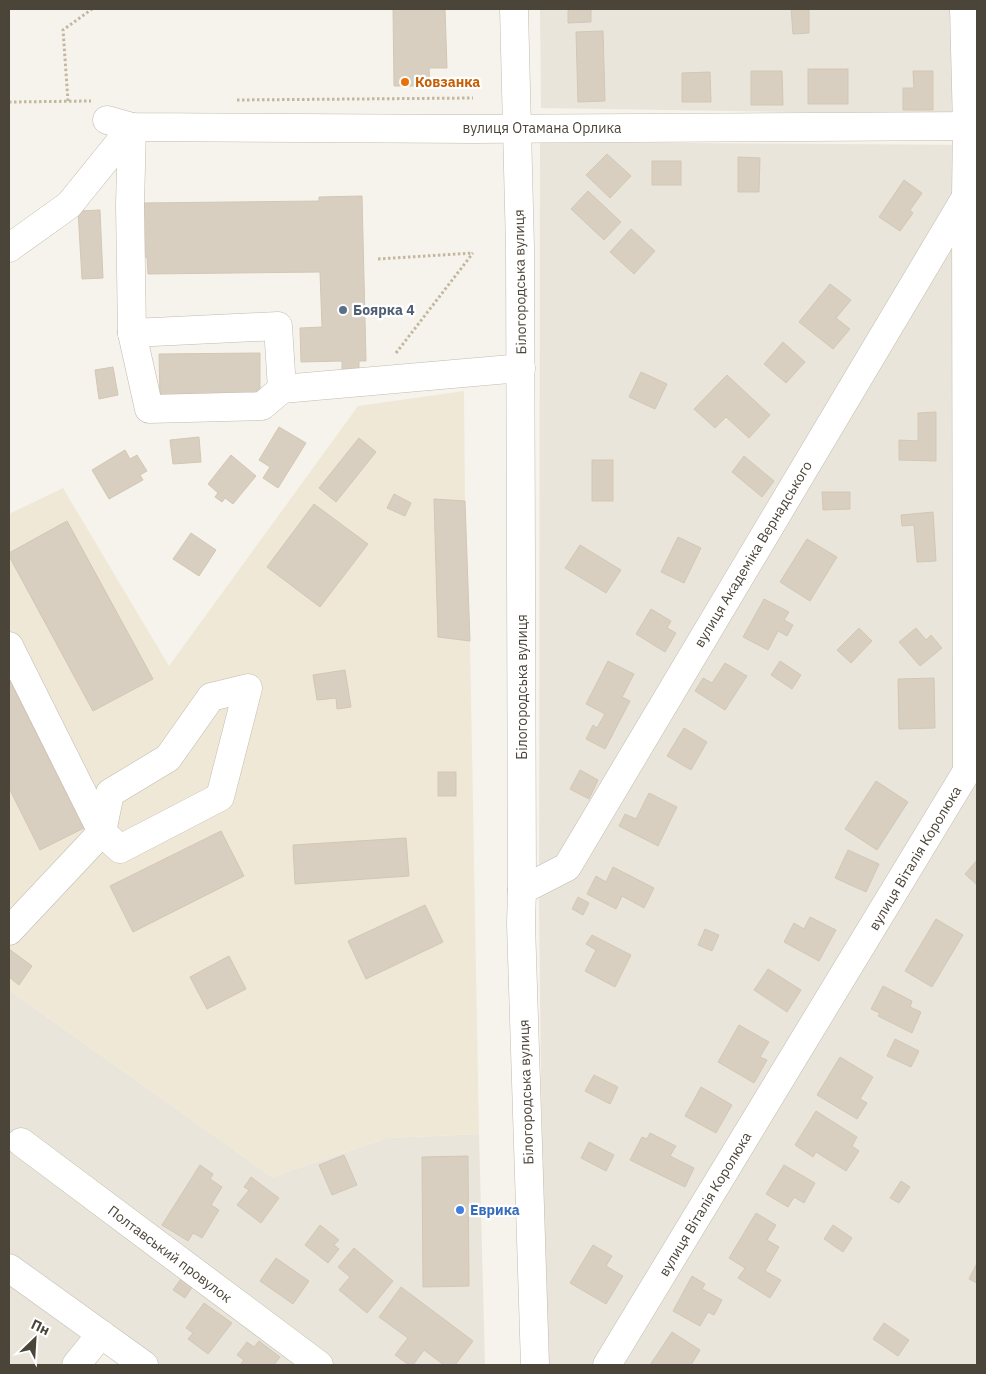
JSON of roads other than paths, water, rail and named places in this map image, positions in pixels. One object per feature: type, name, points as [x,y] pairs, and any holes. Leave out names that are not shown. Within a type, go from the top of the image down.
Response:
[{"type":"street","name":"Білогородська вулиця","points":[[514,9],[521,368],[521,934],[535,1365]]},
{"type":"street","name":"вулиця Віталія Королюка","points":[[608,1365],[972,771],[966,197],[972,126],[964,9]]},
{"type":"street","name":"вулиця Отамана Орлика","points":[[110,116],[516,128],[972,126]]},
{"type":"street","points":[[9,248],[69,205],[110,116]]},
{"type":"street","points":[[110,116],[130,205],[132,333],[149,408],[262,406],[282,389],[521,368]]},
{"type":"street","name":"вулиця Академіка Вернадського","points":[[522,890],[567,867],[966,197]]},
{"type":"street","points":[[132,333],[278,326],[282,389]]},
{"type":"street","points":[[9,646],[102,832],[120,849],[220,797],[248,688],[211,698],[168,758],[110,793],[102,832],[9,931]]},
{"type":"street","name":"Полтавський провулок","points":[[22,1142],[319,1365]]},
{"type":"street","points":[[9,1268],[144,1365]]},
{"type":"street","points":[[76,1365],[101,1334]]},
{"type":"place","name":"Ковзанка","points":[[405,82]]},
{"type":"place","name":"Боярка 4","points":[[343,310]]},
{"type":"place","name":"Еврика","points":[[460,1210]]}]
